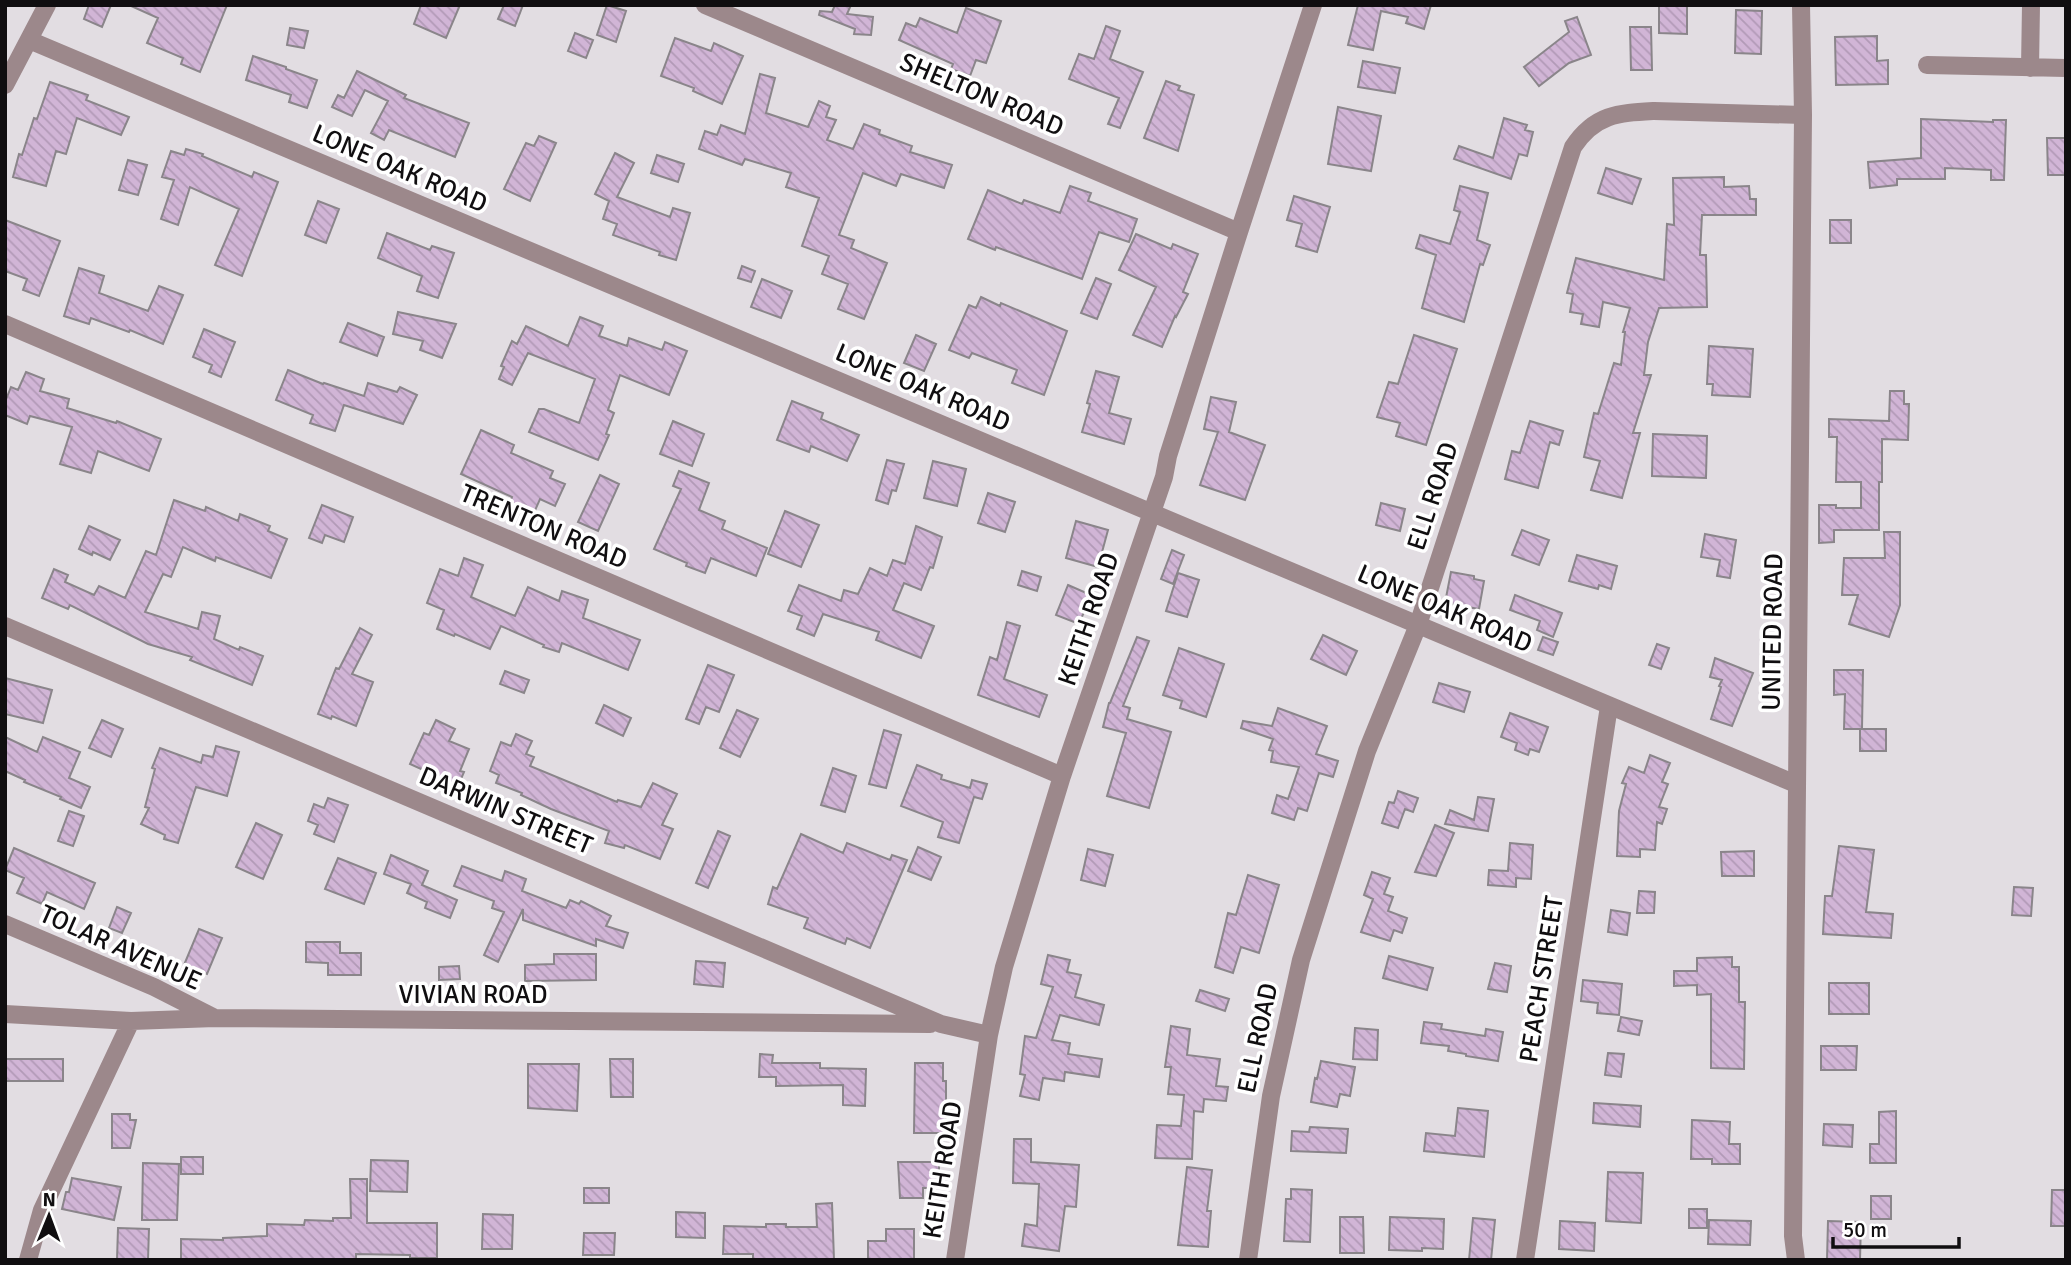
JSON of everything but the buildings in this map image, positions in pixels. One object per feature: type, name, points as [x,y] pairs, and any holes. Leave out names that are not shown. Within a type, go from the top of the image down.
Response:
[{"type":"street","points":[[5,85],[47,5]]},
{"type":"street","name":"SHELTON ROAD","points":[[705,5],[1239,232]]},
{"type":"street","name":"KEITH ROAD","points":[[955,1260],[989,1035],[1004,967],[1062,776],[1152,512],[1239,232],[1314,5]]},
{"type":"street","name":"UNITED ROAD","points":[[1796,1260],[1793,1236],[1801,5]]},
{"type":"street","points":[[2030,68],[2031,5]]},
{"type":"street","name":"LONE OAK ROAD","points":[[29,40],[1797,784]]},
{"type":"street","points":[[1927,65],[2066,68]]},
{"type":"street","name":"ELL ROAD","points":[[1248,1260],[1271,1096],[1301,960],[1367,751],[1418,625],[1573,147],[1582,134],[1594,124],[1609,116],[1630,112],[1802,115]]},
{"type":"street","name":"TRENTON ROAD","points":[[5,324],[1062,776]]},
{"type":"street","name":"DARWIN STREET","points":[[5,626],[941,1024],[989,1035]]},
{"type":"street","name":"PEACH STREET","points":[[1525,1260],[1609,706]]},
{"type":"street","name":"TOLAR AVENUE","points":[[5,924],[154,987],[215,1018]]},
{"type":"street","name":"VIVIAN ROAD","points":[[5,1014],[131,1021],[215,1018],[941,1024]]},
{"type":"street","points":[[28,1260],[42,1210],[131,1021]]}]
